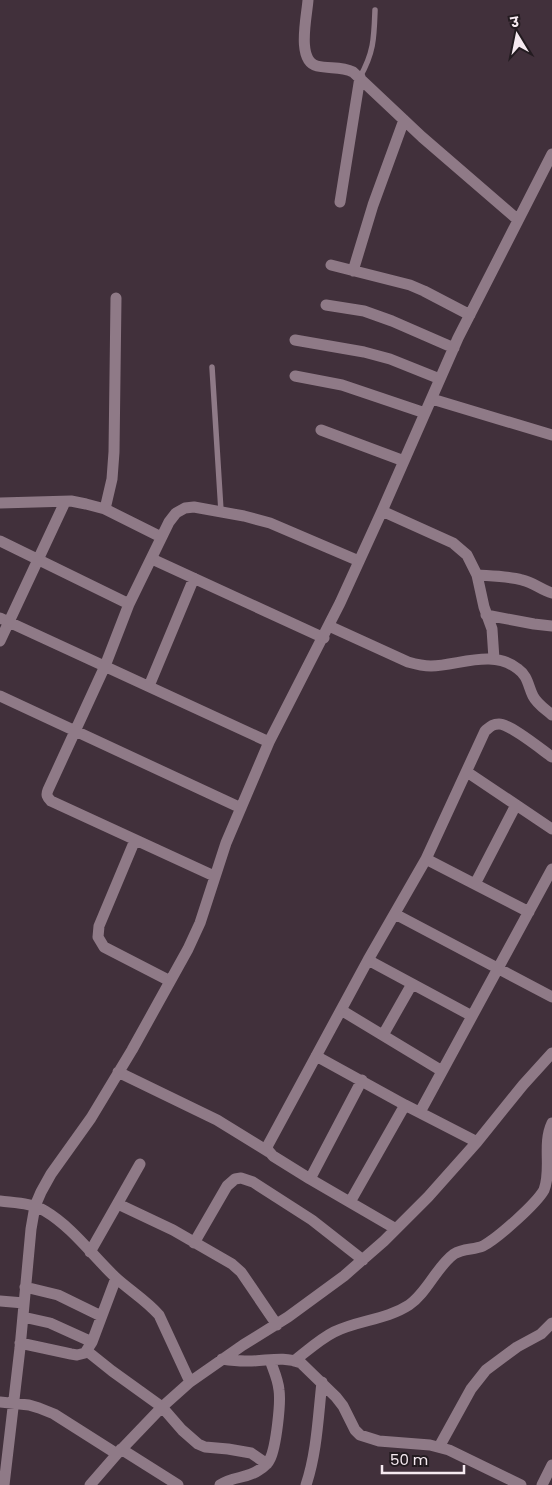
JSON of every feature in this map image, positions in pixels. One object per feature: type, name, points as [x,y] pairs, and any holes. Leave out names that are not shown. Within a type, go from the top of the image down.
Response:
[{"type":"street","points":[[308,0],[304,45],[307,58],[315,66],[346,68],[353,72],[422,137],[518,220]]},
{"type":"street","points":[[340,202],[360,78]]},
{"type":"street","points":[[353,271],[373,205],[404,120]]},
{"type":"street","points":[[4,1485],[35,1206],[50,1174],[90,1118],[188,949],[200,923],[226,843],[269,742],[324,638],[454,348],[518,220],[547,174],[552,154]]},
{"type":"street","points":[[331,265],[424,290],[470,315]]},
{"type":"street","points":[[104,509],[112,478],[114,452],[116,298]]},
{"type":"street","points":[[326,305],[364,311],[454,348]]},
{"type":"street","points":[[295,340],[364,352],[390,359],[440,379]]},
{"type":"street","points":[[295,376],[342,385],[425,412]]},
{"type":"street","points":[[432,399],[552,435]]},
{"type":"street","points":[[321,430],[404,461]]},
{"type":"street","points":[[0,641],[5,621],[38,559],[64,502]]},
{"type":"street","points":[[1,504],[64,502],[86,504],[104,509],[161,537]]},
{"type":"street","points":[[214,876],[48,798],[48,790],[105,666],[130,604],[161,537],[176,513],[185,508],[194,507],[221,511],[270,523],[359,562]]},
{"type":"street","points":[[382,511],[453,543],[462,548],[467,554],[477,574],[486,615],[492,629],[494,659]]},
{"type":"street","points":[[0,541],[130,604]]},
{"type":"street","points":[[152,559],[324,638]]},
{"type":"street","points":[[477,574],[522,580],[552,593]]},
{"type":"street","points":[[148,686],[194,578]]},
{"type":"street","points":[[486,615],[552,626]]},
{"type":"street","points":[[5,621],[269,742]]},
{"type":"street","points":[[329,626],[408,662],[431,666],[469,660],[494,659],[509,662],[525,676],[537,702],[552,715]]},
{"type":"street","points":[[0,696],[241,808]]},
{"type":"street","points":[[268,1152],[268,1145],[368,960],[426,859],[486,731],[492,725],[501,724],[512,729],[552,758]]},
{"type":"street","points":[[467,772],[552,829]]},
{"type":"street","points":[[474,884],[516,805]]},
{"type":"street","points":[[135,840],[99,926],[98,937],[104,947],[110,951],[170,981]]},
{"type":"street","points":[[426,859],[529,912]]},
{"type":"street","points":[[420,1112],[552,869]]},
{"type":"street","points":[[395,914],[552,997]]},
{"type":"street","points":[[368,960],[472,1016]]},
{"type":"street","points":[[383,1035],[412,984]]},
{"type":"street","points":[[341,1010],[442,1071]]},
{"type":"street","points":[[90,1485],[162,1407],[190,1382],[222,1359],[277,1325],[344,1276],[384,1242],[428,1197],[477,1142],[522,1085],[552,1053]]},
{"type":"street","points":[[316,1056],[477,1142]]},
{"type":"street","points":[[118,1072],[218,1120],[310,1179],[396,1229]]},
{"type":"street","points":[[310,1179],[362,1080]]},
{"type":"street","points":[[350,1202],[405,1105]]},
{"type":"street","points":[[294,1361],[334,1332],[378,1318],[408,1305],[416,1299],[450,1257],[463,1250],[484,1245],[517,1220],[544,1189],[548,1178],[548,1140],[552,1123]]},
{"type":"street","points":[[90,1252],[140,1164]]},
{"type":"street","points":[[194,1243],[227,1186],[235,1179],[241,1178],[253,1182],[312,1220],[363,1260]]},
{"type":"street","points":[[0,1201],[35,1206],[56,1219],[116,1278],[147,1302],[159,1314],[190,1382]]},
{"type":"street","points":[[118,1204],[173,1230],[232,1264],[241,1272],[277,1325]]},
{"type":"street","points":[[20,1343],[77,1355],[85,1353],[90,1346],[116,1278]]},
{"type":"street","points":[[26,1287],[58,1295],[101,1316]]},
{"type":"street","points":[[0,1301],[24,1303]]},
{"type":"street","points":[[23,1317],[57,1326],[90,1346],[120,1378],[162,1407],[182,1430],[198,1444],[205,1447],[228,1448],[251,1453],[267,1464]]},
{"type":"street","points":[[439,1447],[472,1389],[486,1370],[518,1347],[541,1334],[552,1323]]},
{"type":"street","points":[[222,1359],[244,1362],[288,1359],[301,1363],[336,1396],[355,1430],[360,1435],[379,1441],[439,1447],[461,1455],[521,1485]]},
{"type":"street","points":[[220,1485],[226,1481],[258,1471],[267,1464],[275,1444],[280,1397],[279,1387],[270,1360]]},
{"type":"street","points":[[306,1485],[312,1468],[316,1443],[322,1382]]},
{"type":"street","points":[[0,1402],[29,1405],[54,1414],[178,1485]]},
{"type":"street","points":[[542,1485],[552,1465]]},
{"type":"lane","points":[[360,78],[373,49],[375,10]]},
{"type":"lane","points":[[212,367],[221,511]]}]
